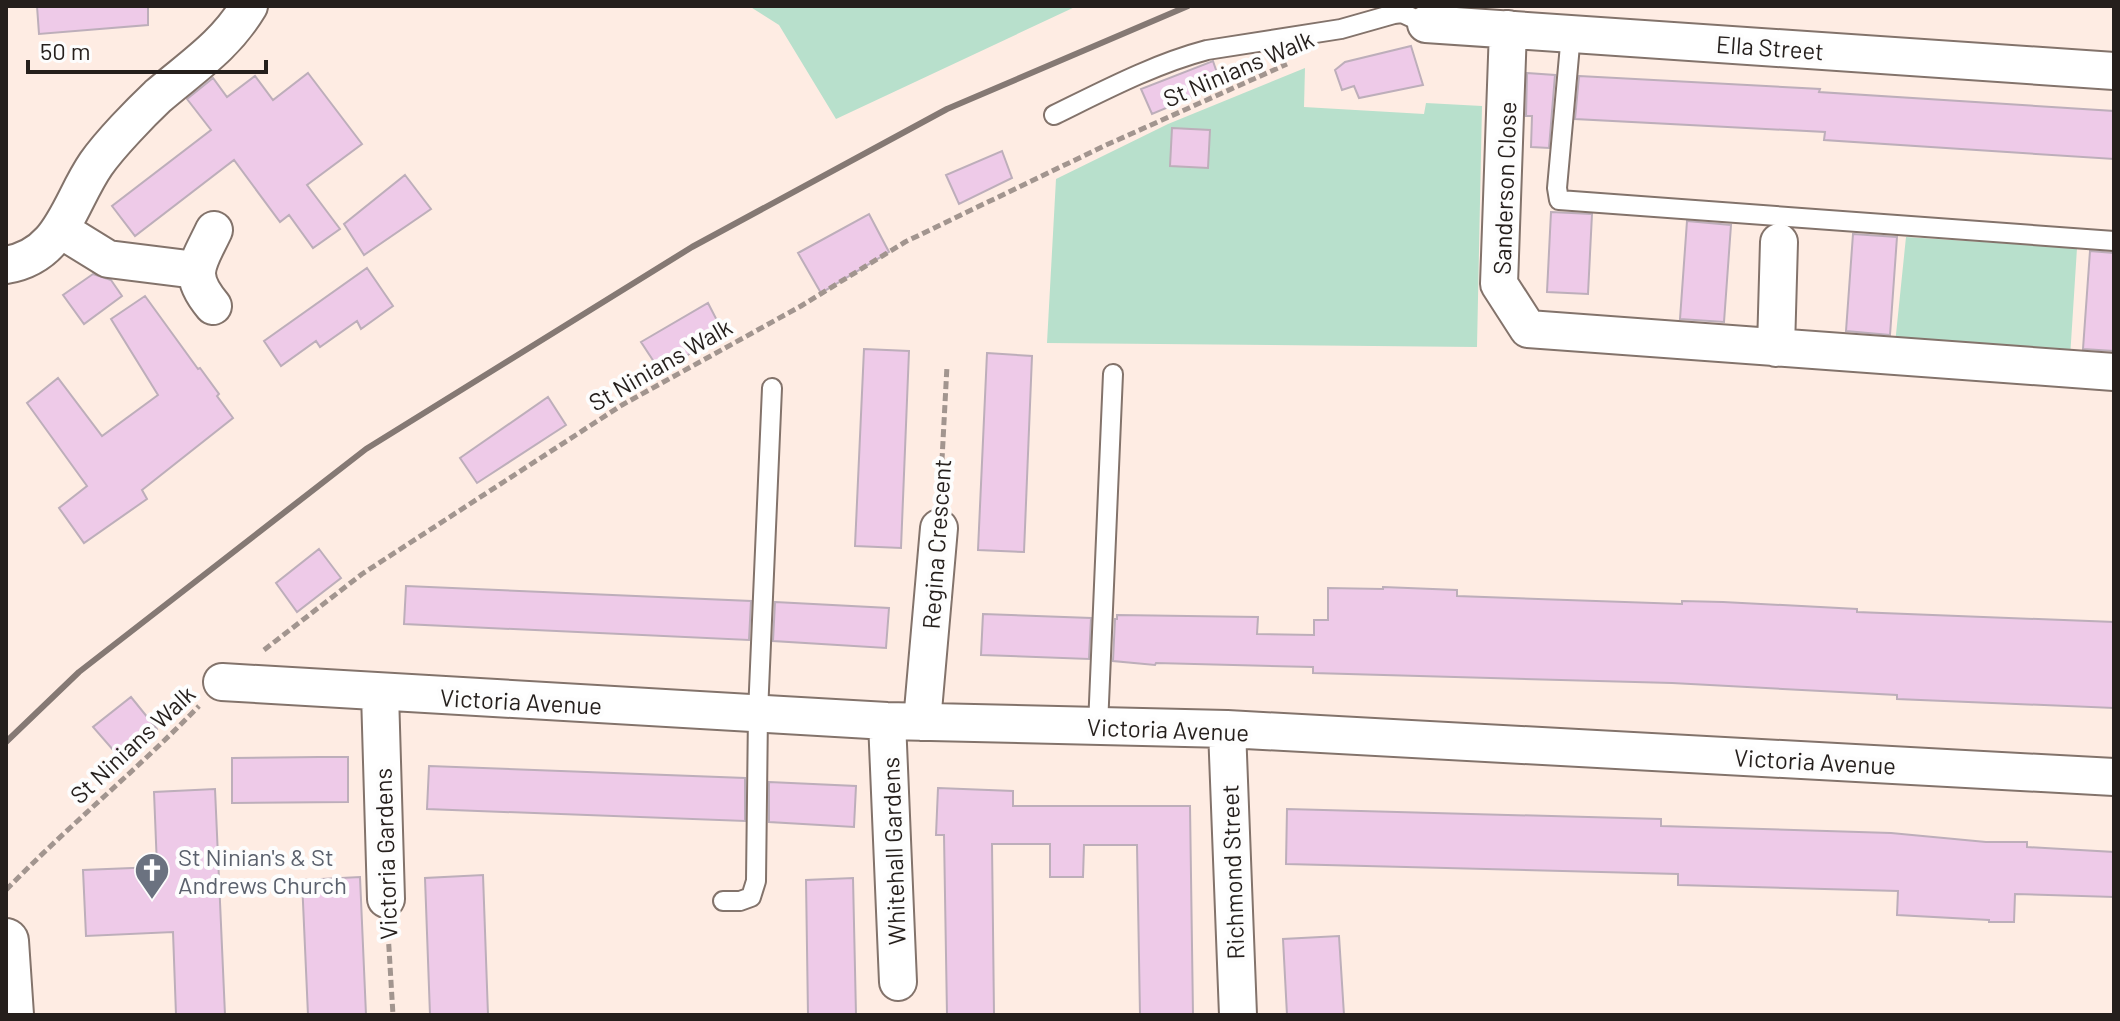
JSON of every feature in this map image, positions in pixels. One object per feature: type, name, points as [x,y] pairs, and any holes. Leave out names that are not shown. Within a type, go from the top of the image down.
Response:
[{"type":"street","points":[[6,265],[22,262],[42,249],[61,230],[96,164],[157,98],[234,31],[249,6]]},
{"type":"street","name":"Ella Street","points":[[1426,24],[2114,71]]},
{"type":"street","name":"Sanderson Close","points":[[1508,29],[1499,284],[1528,329],[2114,372]]},
{"type":"street","points":[[61,230],[108,259],[196,270]]},
{"type":"street","points":[[213,306],[200,290],[196,270],[214,230]]},
{"type":"street","points":[[1776,348],[1779,242]]},
{"type":"street","name":"Regina Crescent","points":[[905,721],[939,528]]},
{"type":"street","name":"Victoria Avenue","points":[[222,682],[905,721],[1227,729],[2114,777]]},
{"type":"street","name":"Victoria Gardens","points":[[380,693],[386,899]]},
{"type":"street","name":"Whitehall Gardens","points":[[898,982],[905,721]]},
{"type":"street","name":"Richmond Street","points":[[1227,729],[1238,1015]]},
{"type":"street","points":[[6,941],[11,1015]]},
{"type":"lane","points":[[1054,115],[1141,74],[1207,50],[1341,29],[1402,13],[1426,24]]},
{"type":"lane","points":[[1571,34],[1557,188],[1559,200],[2114,241]]},
{"type":"lane","points":[[1098,726],[1113,374]]},
{"type":"lane","points":[[723,901],[740,901],[751,897],[756,881],[758,713],[772,388]]},
{"type":"path","name":"St Ninians Walk","points":[[6,890],[49,845],[169,737],[222,682],[362,574],[622,405],[801,306],[905,242],[1104,146],[1297,61]]},
{"type":"path","name":"Regina Crescent","points":[[939,528],[947,366]]},
{"type":"path","name":"Victoria Gardens","points":[[386,899],[393,1015]]},
{"type":"green space","points":[[749,6],[1077,6],[836,119],[779,25]]},
{"type":"green space","points":[[1305,68],[1304,107],[1424,114],[1426,103],[1482,106],[1477,347],[1047,343],[1056,179],[1168,124]]},
{"type":"green space","points":[[1906,237],[2077,248],[2070,358],[1895,344]]},
{"type":"building","points":[[37,6],[148,6],[148,25],[39,34]]},
{"type":"building","points":[[1411,46],[1423,85],[1359,98],[1354,86],[1342,90],[1335,70],[1345,62]]},
{"type":"building","points":[[1213,61],[1221,85],[1152,114],[1141,89]]},
{"type":"building","points":[[308,73],[362,144],[307,185],[340,229],[313,248],[289,215],[280,222],[234,160],[135,236],[112,206],[211,130],[187,99],[213,78],[227,97],[255,76],[273,100]]},
{"type":"building","points":[[1527,73],[1555,75],[1549,148],[1531,147],[1532,116],[1526,116]]},
{"type":"building","points":[[1579,76],[1820,89],[1819,92],[2114,111],[2114,159],[1824,140],[1825,132],[1575,119]]},
{"type":"building","points":[[1172,128],[1210,130],[1208,168],[1170,166]]},
{"type":"building","points":[[1002,151],[1012,178],[959,204],[946,175]]},
{"type":"building","points":[[405,175],[431,209],[364,255],[344,224]]},
{"type":"building","points":[[1551,212],[1592,214],[1588,294],[1547,292]]},
{"type":"building","points":[[869,214],[889,252],[821,293],[798,253]]},
{"type":"building","points":[[1687,221],[1731,225],[1724,322],[1680,319]]},
{"type":"building","points":[[1853,234],[1897,237],[1890,335],[1846,331]]},
{"type":"building","points":[[2090,251],[2114,253],[2114,351],[2083,349]]},
{"type":"building","points":[[367,268],[393,306],[361,329],[357,321],[320,347],[316,341],[281,366],[264,341]]},
{"type":"building","points":[[93,274],[111,280],[122,296],[84,324],[63,295]]},
{"type":"building","points":[[145,296],[219,394],[217,396],[233,418],[142,490],[147,499],[84,543],[59,508],[87,486],[27,403],[58,378],[102,436],[158,395],[111,319]]},
{"type":"building","points":[[708,303],[724,334],[660,371],[641,342]]},
{"type":"building","points":[[864,349],[909,351],[901,548],[855,546]]},
{"type":"building","points":[[987,353],[1032,356],[1024,552],[978,550]]},
{"type":"building","points":[[548,397],[566,425],[477,483],[460,458]]},
{"type":"building","points":[[319,549],[341,578],[297,612],[276,583]]},
{"type":"building","points":[[406,586],[751,601],[749,640],[404,624]]},
{"type":"building","points":[[1328,588],[1457,590],[1457,596],[1682,604],[1682,601],[1723,602],[1857,609],[1857,612],[2114,622],[2114,708],[1897,699],[1897,695],[1672,683],[1313,673],[1313,667],[1155,665],[1113,661],[1117,615],[1258,617],[1257,634],[1314,635],[1314,620],[1328,620]]},
{"type":"building","points":[[775,602],[889,608],[886,648],[773,641]]},
{"type":"building","points":[[983,614],[1091,618],[1089,659],[981,655]]},
{"type":"building","points":[[131,697],[157,729],[121,759],[93,727]]},
{"type":"building","points":[[348,757],[348,802],[232,803],[232,758]]},
{"type":"building","points":[[429,766],[745,778],[745,821],[427,809]]},
{"type":"building","points":[[769,782],[856,786],[854,827],[769,822]]},
{"type":"building","points":[[938,788],[1013,791],[1013,806],[1190,806],[1193,1015],[1140,1015],[1137,845],[1084,845],[1083,877],[1050,877],[1050,844],[992,844],[994,1015],[947,1015],[944,835],[936,835]]},
{"type":"building","name":"St Ninian's & St Andrews Church","points":[[215,789],[225,1015],[176,1015],[173,932],[86,936],[83,870],[157,867],[154,792]]},
{"type":"building","points":[[1287,809],[1661,819],[1661,826],[1891,833],[1986,842],[2027,842],[2027,847],[2114,852],[2114,897],[2015,894],[2014,922],[1989,922],[1897,915],[1898,891],[1678,885],[1678,874],[1286,864]]},
{"type":"building","points":[[483,875],[488,1015],[430,1015],[425,878]]},
{"type":"building","points":[[360,877],[366,1015],[308,1015],[302,880]]},
{"type":"building","points":[[853,878],[856,1015],[808,1015],[806,880]]},
{"type":"building","points":[[1339,936],[1344,1015],[1287,1015],[1283,939]]},
{"type":"railway","points":[[6,742],[79,672],[366,449],[692,247],[947,109],[1188,6]]},
{"type":"place","name":"St Ninian's & St Andrews Church","points":[[152,901]]}]
